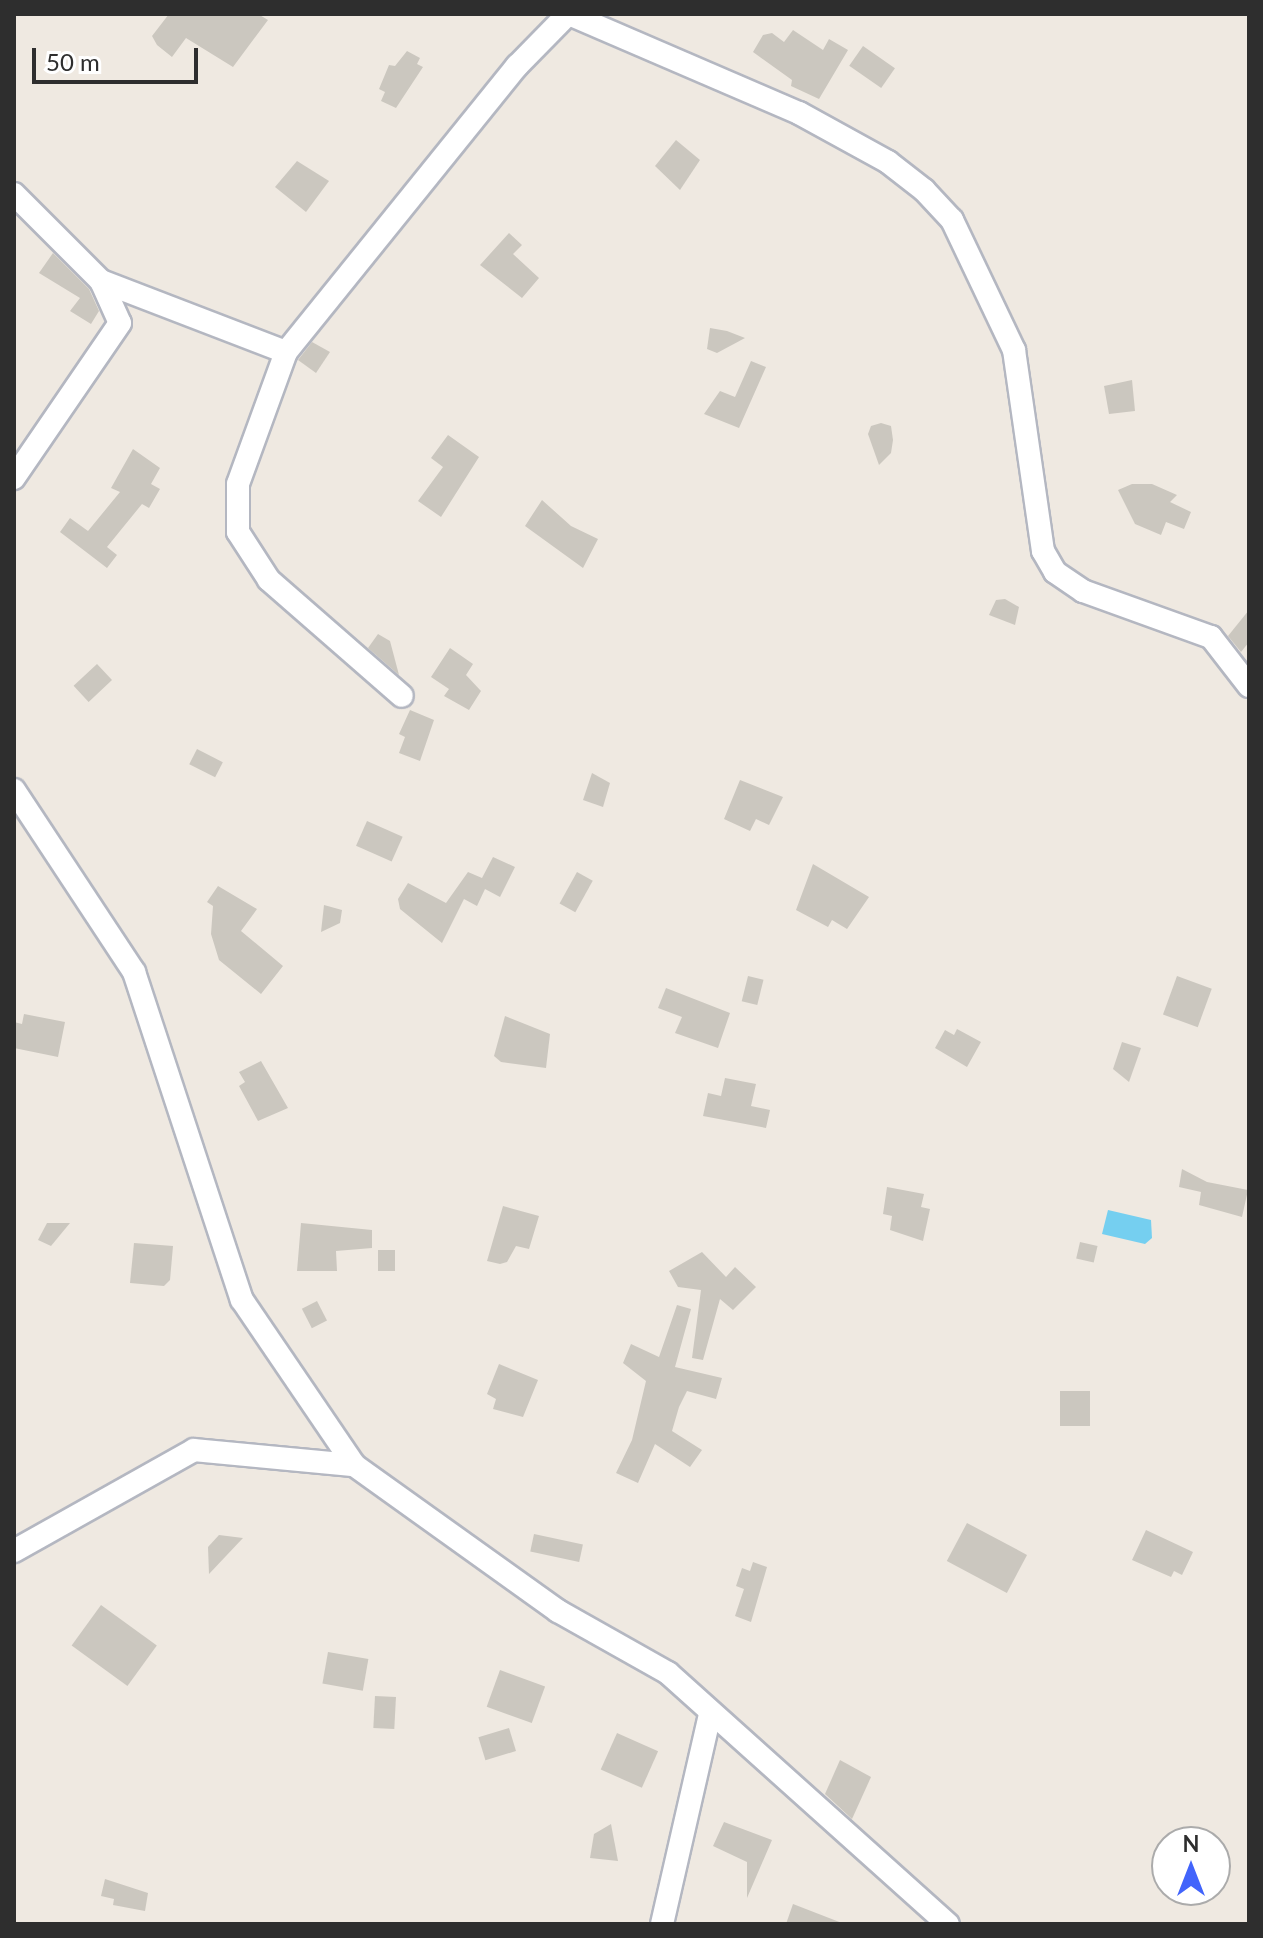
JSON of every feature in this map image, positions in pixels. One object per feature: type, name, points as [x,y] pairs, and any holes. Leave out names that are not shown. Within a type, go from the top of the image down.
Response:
[{"type":"street","points":[[402,696],[269,580],[238,532],[238,484],[286,352],[517,66],[568,14],[799,113],[888,162],[924,190],[952,220],[1014,350],[1043,551],[1055,572],[1083,591],[1211,637],[1249,686]]},
{"type":"street","points":[[14,194],[101,281],[120,323],[14,478]]},
{"type":"street","points":[[101,281],[286,352]]},
{"type":"street","points":[[14,790],[134,972],[242,1300],[354,1465],[558,1611],[668,1673],[710,1715],[948,1924]]},
{"type":"street","points":[[14,1551],[194,1450],[354,1465]]},
{"type":"street","points":[[662,1924],[710,1715]]},
{"type":"water","points":[[1108,1210],[1151,1220],[1152,1238],[1145,1244],[1102,1234]]},
{"type":"building","points":[[169,14],[258,14],[268,20],[233,67],[186,38],[172,57],[157,45],[152,36]]},
{"type":"building","points":[[793,30],[823,50],[829,39],[848,50],[819,99],[791,86],[792,80],[753,52],[763,35],[772,33],[784,42]]},
{"type":"building","points":[[863,46],[895,68],[881,88],[849,66]]},
{"type":"building","points":[[407,51],[420,58],[417,64],[423,67],[396,108],[381,101],[385,92],[379,89],[389,65],[395,66]]},
{"type":"building","points":[[676,140],[700,160],[680,190],[655,166]]},
{"type":"building","points":[[297,161],[329,181],[306,212],[275,187]]},
{"type":"building","points":[[509,233],[522,245],[513,254],[539,278],[522,298],[480,265]]},
{"type":"building","points":[[53,253],[89,289],[99,311],[91,324],[70,311],[80,298],[39,273]]},
{"type":"building","points":[[710,328],[745,338],[717,353],[707,349]]},
{"type":"building","points":[[312,342],[330,352],[316,373],[298,360]]},
{"type":"building","points":[[751,361],[766,367],[739,428],[704,414],[720,391],[735,397]]},
{"type":"building","points":[[1132,380],[1135,411],[1109,414],[1104,386]]},
{"type":"building","points":[[881,423],[891,426],[893,440],[891,453],[879,465],[868,434],[871,426]]},
{"type":"building","points":[[448,435],[479,457],[441,517],[418,501],[443,467],[431,458]]},
{"type":"building","points":[[133,449],[160,468],[151,484],[160,489],[149,508],[142,504],[107,547],[117,555],[107,568],[60,532],[70,518],[88,531],[120,492],[111,488]]},
{"type":"building","points":[[1132,484],[1152,484],[1177,495],[1170,502],[1191,512],[1184,529],[1166,522],[1161,535],[1135,524],[1118,490]]},
{"type":"building","points":[[542,500],[571,526],[598,539],[583,568],[525,526]]},
{"type":"building","points":[[1005,599],[1019,607],[1015,625],[989,615],[996,600]]},
{"type":"building","points":[[1249,610],[1249,642],[1241,652],[1228,636]]},
{"type":"building","points":[[378,634],[390,641],[399,675],[368,648]]},
{"type":"building","points":[[450,648],[473,664],[466,675],[481,691],[469,710],[444,696],[449,689],[431,677]]},
{"type":"building","points":[[97,664],[112,680],[89,702],[74,686]]},
{"type":"building","points":[[410,710],[434,720],[420,761],[399,753],[405,737],[399,734]]},
{"type":"building","points":[[197,749],[223,762],[215,777],[189,764]]},
{"type":"building","points":[[592,773],[610,783],[603,807],[583,800]]},
{"type":"building","points":[[740,780],[783,797],[769,825],[756,819],[750,831],[724,819]]},
{"type":"building","points":[[367,821],[403,837],[392,862],[356,846]]},
{"type":"building","points":[[493,857],[515,867],[500,897],[485,889],[477,906],[464,899],[442,943],[400,909],[398,899],[408,883],[446,903],[468,872],[482,878]]},
{"type":"building","points":[[813,864],[869,897],[847,929],[832,920],[828,927],[796,910]]},
{"type":"building","points":[[577,872],[593,881],[575,912],[560,903]]},
{"type":"building","points":[[218,886],[257,909],[241,931],[283,966],[261,994],[219,960],[211,934],[213,906],[207,902]]},
{"type":"building","points":[[324,905],[342,910],[340,923],[321,932]]},
{"type":"building","points":[[748,976],[764,980],[757,1005],[742,1001]]},
{"type":"building","points":[[1177,976],[1212,989],[1198,1027],[1163,1015]]},
{"type":"building","points":[[666,988],[730,1013],[718,1048],[675,1033],[682,1017],[658,1008]]},
{"type":"building","points":[[24,1014],[65,1022],[58,1057],[14,1048],[14,1022],[22,1024]]},
{"type":"building","points":[[505,1016],[550,1034],[546,1068],[501,1062],[494,1056]]},
{"type":"building","points":[[957,1029],[981,1042],[967,1067],[935,1048],[945,1030],[954,1035]]},
{"type":"building","points":[[1122,1042],[1141,1048],[1129,1082],[1113,1069]]},
{"type":"building","points":[[261,1061],[288,1108],[258,1121],[239,1086],[245,1082],[239,1072]]},
{"type":"building","points":[[725,1078],[756,1084],[751,1106],[770,1110],[766,1128],[703,1116],[708,1093],[721,1096]]},
{"type":"building","points":[[1182,1169],[1207,1182],[1248,1190],[1242,1217],[1199,1205],[1201,1192],[1179,1187]]},
{"type":"building","points":[[887,1187],[924,1194],[921,1207],[930,1209],[923,1241],[890,1230],[892,1216],[883,1214]]},
{"type":"building","points":[[503,1206],[539,1216],[529,1249],[516,1246],[507,1262],[500,1264],[487,1261]]},
{"type":"building","points":[[47,1223],[70,1223],[51,1246],[38,1240]]},
{"type":"building","points":[[301,1223],[372,1230],[372,1248],[336,1251],[337,1271],[297,1271]]},
{"type":"building","points":[[1080,1242],[1098,1246],[1094,1263],[1076,1259]]},
{"type":"building","points":[[134,1243],[173,1246],[170,1280],[164,1286],[130,1283]]},
{"type":"building","points":[[378,1250],[395,1250],[395,1271],[378,1271]]},
{"type":"building","points":[[702,1252],[726,1277],[735,1267],[756,1287],[733,1310],[720,1299],[703,1360],[692,1358],[701,1290],[678,1287],[669,1271]]},
{"type":"building","points":[[317,1301],[327,1321],[312,1328],[302,1309]]},
{"type":"building","points":[[677,1305],[691,1309],[675,1367],[722,1378],[716,1399],[687,1391],[679,1407],[672,1431],[702,1450],[690,1467],[655,1444],[638,1483],[616,1473],[632,1440],[646,1381],[623,1363],[631,1344],[659,1357]]},
{"type":"building","points":[[499,1364],[538,1380],[523,1417],[493,1409],[496,1399],[487,1394]]},
{"type":"building","points":[[1060,1391],[1090,1391],[1090,1426],[1060,1426]]},
{"type":"building","points":[[967,1523],[1027,1555],[1007,1593],[947,1561]]},
{"type":"building","points":[[1146,1530],[1193,1552],[1182,1575],[1174,1571],[1171,1577],[1132,1560]]},
{"type":"building","points":[[534,1534],[583,1544],[579,1562],[530,1552]]},
{"type":"building","points":[[219,1535],[243,1538],[209,1574],[208,1547]]},
{"type":"building","points":[[753,1562],[767,1567],[751,1622],[735,1616],[744,1589],[736,1586],[742,1568],[750,1571]]},
{"type":"building","points":[[101,1605],[157,1646],[127,1686],[72,1645]]},
{"type":"building","points":[[328,1652],[368,1659],[363,1691],[322,1684]]},
{"type":"building","points":[[500,1670],[545,1686],[532,1723],[487,1707]]},
{"type":"building","points":[[375,1696],[396,1697],[394,1729],[373,1728]]},
{"type":"building","points":[[509,1728],[516,1751],[485,1760],[478,1737]]},
{"type":"building","points":[[617,1733],[658,1751],[642,1788],[601,1770]]},
{"type":"building","points":[[840,1760],[871,1777],[852,1819],[825,1794]]},
{"type":"building","points":[[724,1822],[772,1840],[747,1898],[747,1862],[713,1846]]},
{"type":"building","points":[[611,1824],[618,1861],[590,1858],[594,1834]]},
{"type":"building","points":[[105,1879],[148,1893],[145,1911],[113,1905],[114,1899],[101,1896]]},
{"type":"building","points":[[793,1904],[842,1923],[842,1924],[786,1924]]}]
